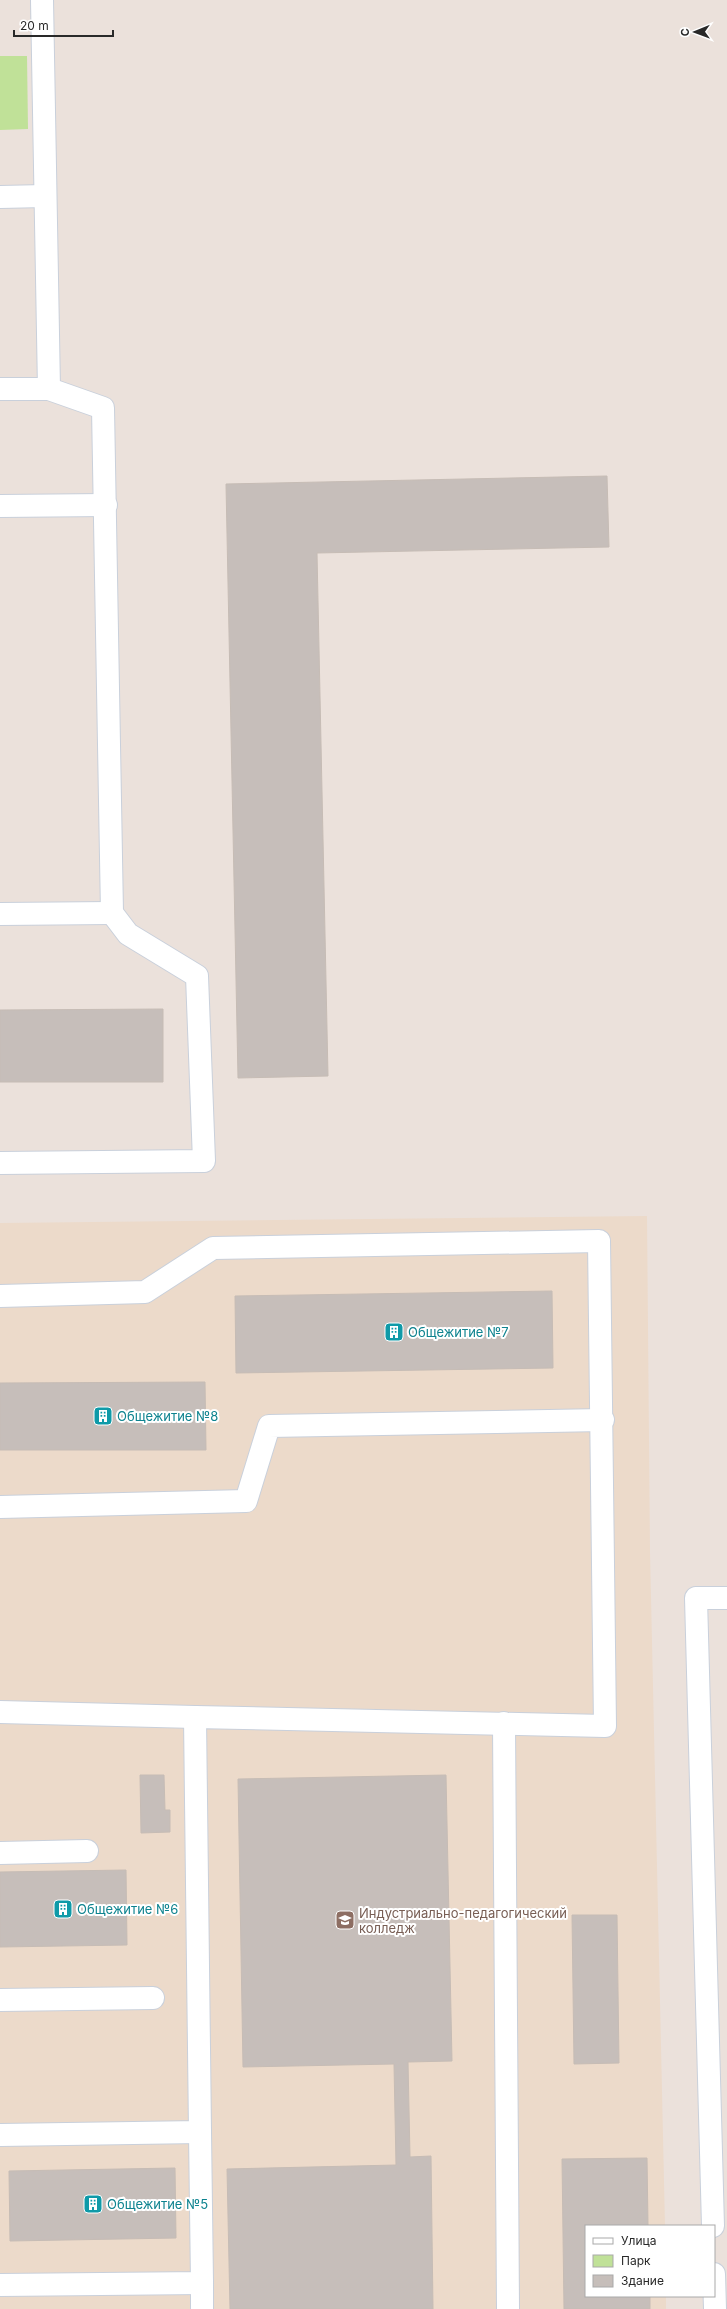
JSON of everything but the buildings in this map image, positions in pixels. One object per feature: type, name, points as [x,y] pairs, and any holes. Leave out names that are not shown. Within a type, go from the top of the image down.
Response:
[{"type":"lane","points":[[42,0],[48,388]]},
{"type":"lane","points":[[0,197],[45,196]]},
{"type":"lane","points":[[0,389],[48,388],[103,408],[106,505],[112,913],[128,934],[197,976],[204,1161],[0,1163]]},
{"type":"lane","points":[[0,506],[106,505]]},
{"type":"lane","points":[[0,914],[112,913]]},
{"type":"lane","points":[[0,1296],[145,1292],[213,1248],[599,1241],[605,1726],[0,1712]]},
{"type":"lane","points":[[0,1507],[246,1501],[270,1426],[602,1420]]},
{"type":"lane","points":[[713,2225],[696,1598],[727,1598]]},
{"type":"lane","points":[[195,1716],[202,2309]]},
{"type":"lane","points":[[504,1723],[508,2309]]},
{"type":"lane","points":[[0,1853],[87,1851]]},
{"type":"lane","points":[[0,2000],[153,1998]]},
{"type":"lane","points":[[0,2135],[200,2132]]},
{"type":"lane","points":[[0,2285],[202,2283]]},
{"type":"lane","points":[[715,2297],[715,2309]]},
{"type":"shaded area","points":[[647,1216],[650,1552],[665,2225],[585,2225],[585,2297],[666,2297],[666,2309],[0,2309],[0,1223]]},
{"type":"green space","points":[[0,56],[27,56],[28,129],[0,130]]},
{"type":"place","name":"Общежитие №7","points":[[394,1332]]},
{"type":"place","name":"Общежитие №8","points":[[103,1416]]},
{"type":"place","name":"Общежитие №6","points":[[63,1909]]},
{"type":"place","name":"Индустриально-педагогический колледж","points":[[345,1920]]},
{"type":"place","name":"Общежитие №5","points":[[93,2204]]}]
